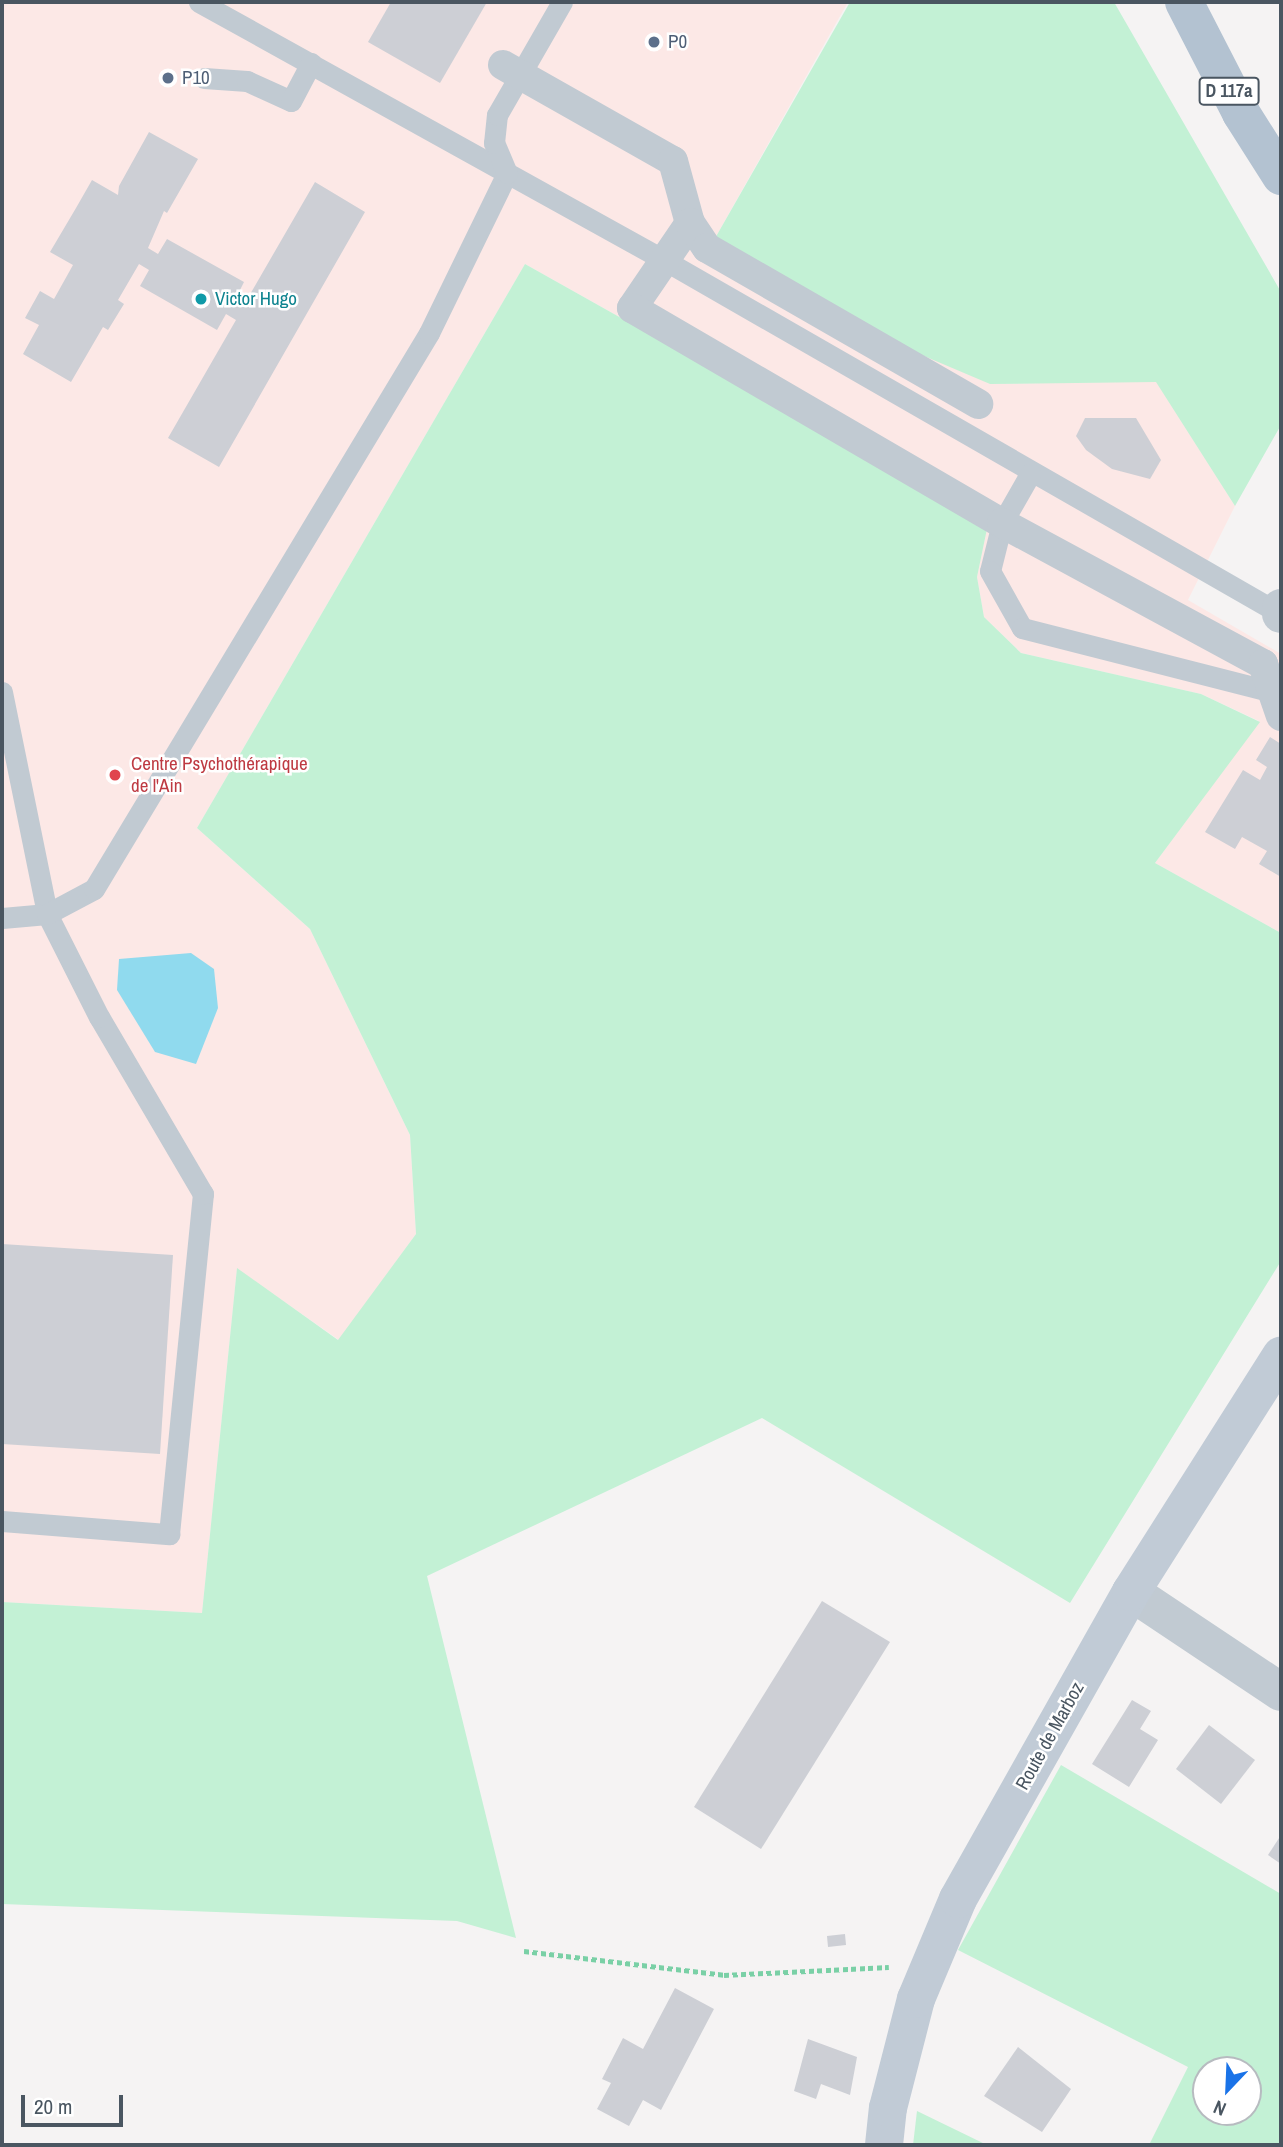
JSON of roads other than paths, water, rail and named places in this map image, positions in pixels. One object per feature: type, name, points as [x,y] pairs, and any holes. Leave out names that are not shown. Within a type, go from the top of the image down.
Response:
[{"type":"main road","name":"D 117a","points":[[1184,2],[1241,113],[1281,176]]},
{"type":"main road","name":"Route de Marboz","points":[[884,2145],[904,2045],[929,1965],[958,1899],[1131,1592],[1281,1356]]},
{"type":"street","points":[[512,69],[673,161],[690,223],[707,248],[978,404]]},
{"type":"street","points":[[690,223],[632,308],[1002,523],[1263,664],[1279,701]]},
{"type":"street","points":[[1131,1592],[1281,1692]]},
{"type":"lane","points":[[200,2],[664,260],[1030,474],[1280,612]]},
{"type":"lane","points":[[507,173],[496,154],[493,129],[512,69],[562,2]]},
{"type":"lane","points":[[204,78],[247,81],[291,101],[311,64]]},
{"type":"lane","points":[[2,918],[47,914],[94,889],[429,333],[507,173]]},
{"type":"lane","points":[[1030,474],[1002,523],[990,571],[1022,628],[1279,701]]},
{"type":"lane","points":[[2,692],[47,914],[99,1017],[203,1194],[169,1534],[2,1521]]},
{"type":"water","points":[[191,953],[214,969],[218,1008],[196,1064],[155,1052],[117,990],[119,959]]},
{"type":"place","name":"P0","points":[[654,42]]},
{"type":"place","name":"P10","points":[[168,78]]},
{"type":"place","name":"Victor Hugo","points":[[201,299]]},
{"type":"place","name":"Centre Psychothérapique de l'Ain","points":[[115,775]]}]
